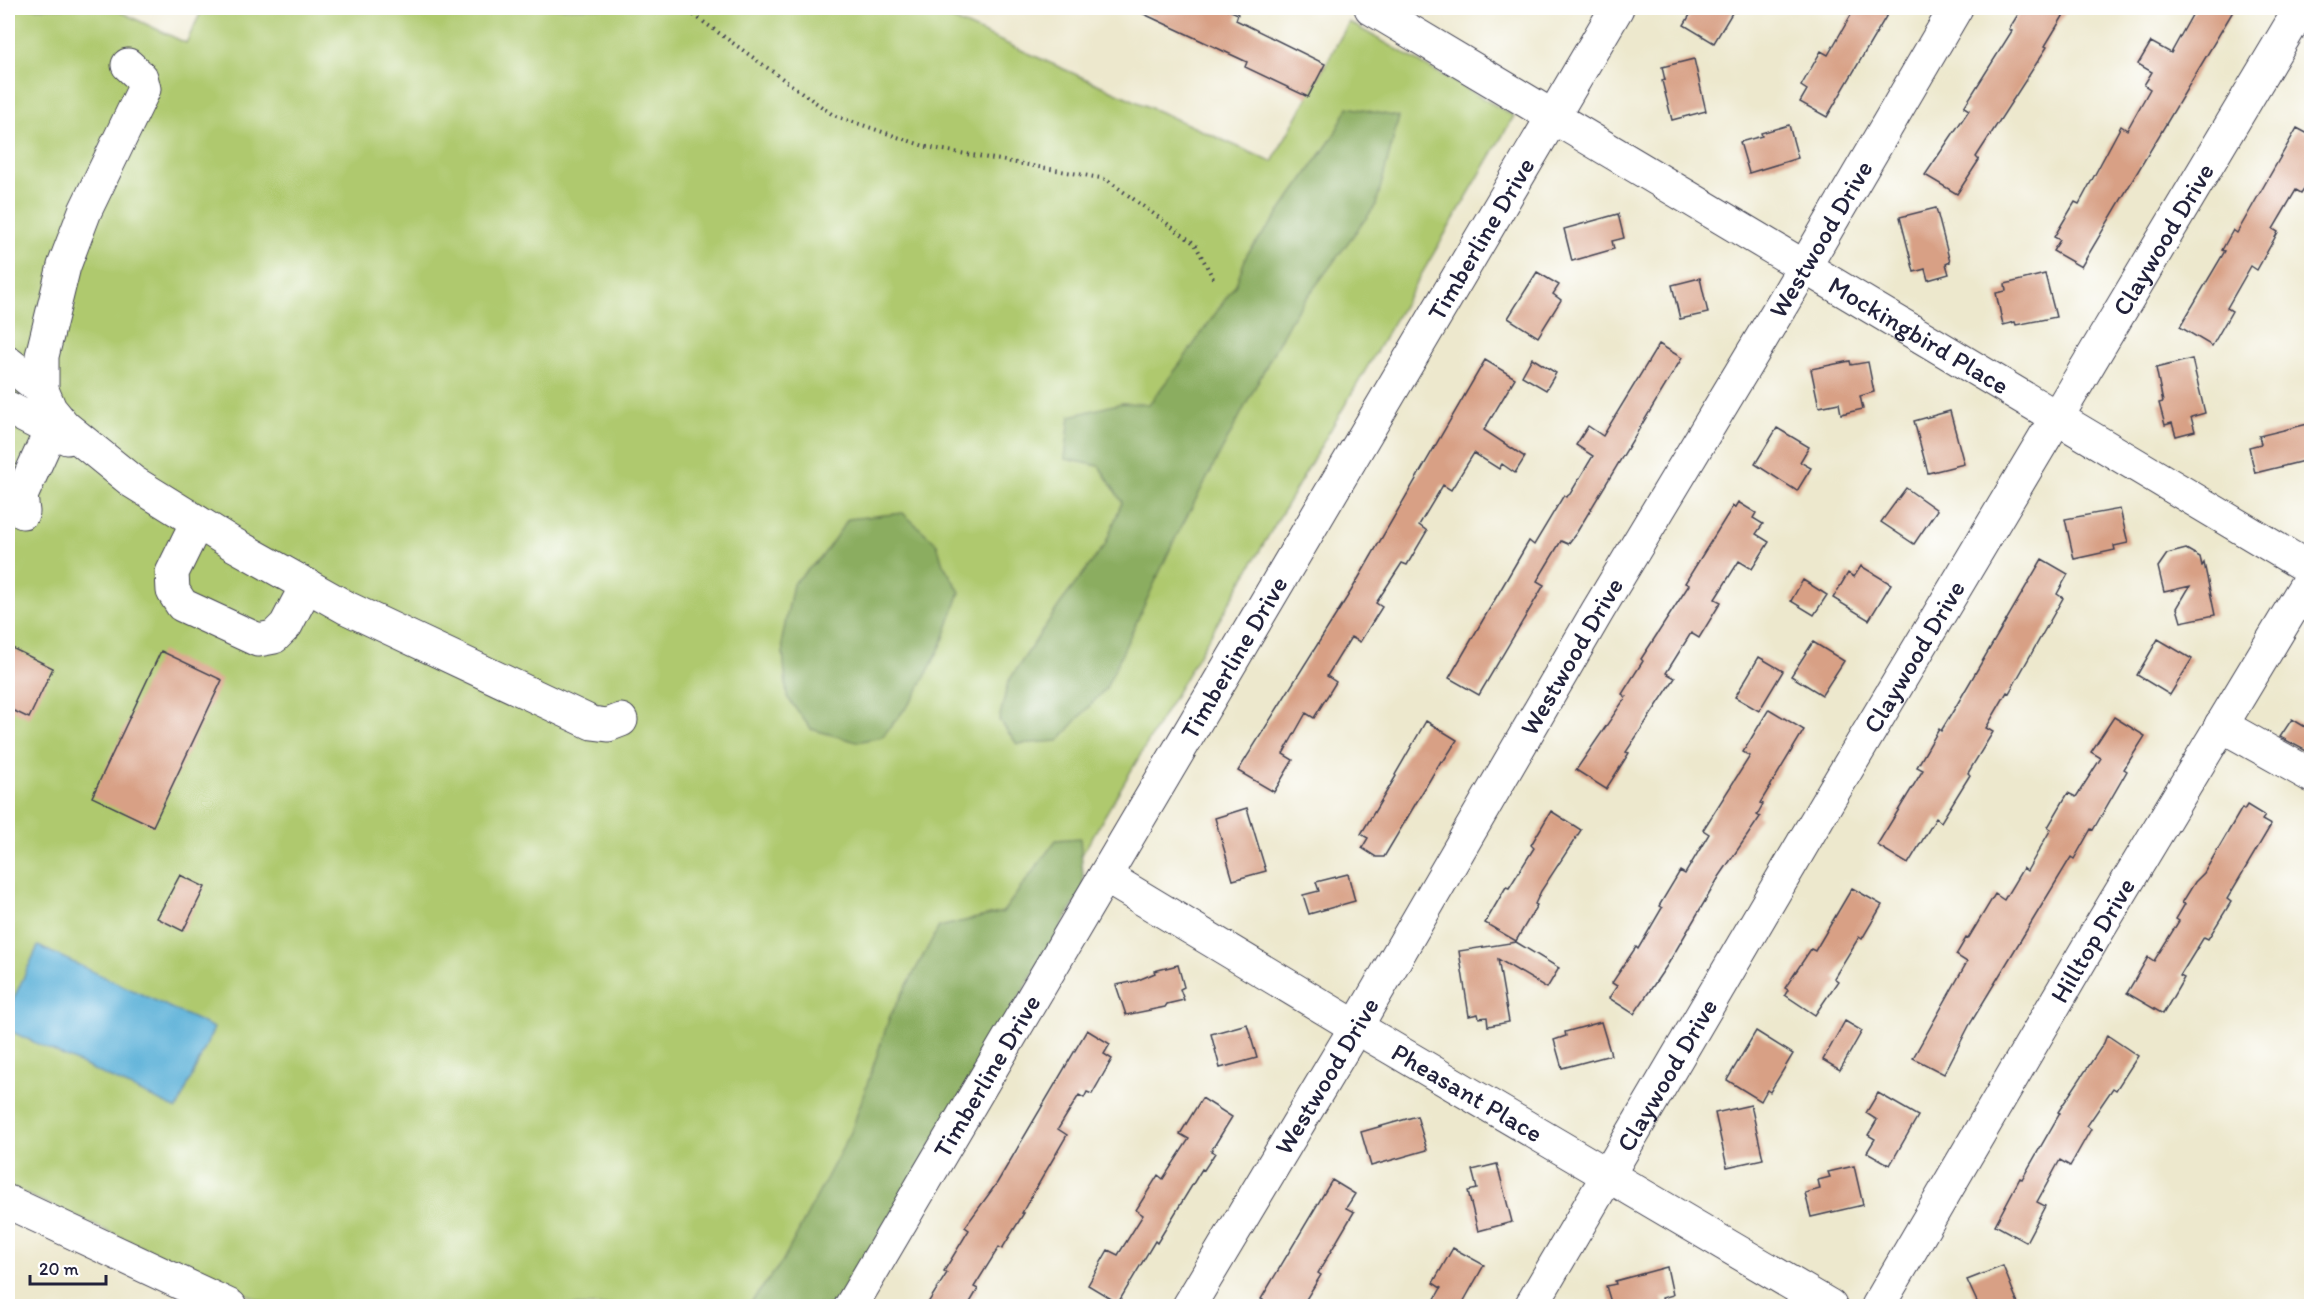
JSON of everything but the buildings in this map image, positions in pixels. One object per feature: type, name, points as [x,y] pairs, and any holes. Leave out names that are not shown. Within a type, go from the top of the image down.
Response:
[{"type":"street","name":"Mockingbird Place","points":[[1371,8],[2312,570]]},
{"type":"street","name":"Timberline Drive","points":[[851,1306],[1617,8]]},
{"type":"street","name":"Westwood Drive","points":[[1189,1306],[1356,1027],[1591,623],[1805,266],[1956,8]]},
{"type":"street","name":"Claywood Drive","points":[[1531,1306],[2056,417],[2301,8]]},
{"type":"street","points":[[128,65],[141,77],[144,89],[85,211],[64,266],[42,356],[42,390],[50,410],[64,426],[133,482],[197,522],[347,608],[592,723],[608,725],[621,720]]},
{"type":"street","points":[[8,363],[42,390]]},
{"type":"street","points":[[8,408],[100,455]]},
{"type":"street","points":[[23,512],[21,496],[51,430]]},
{"type":"street","points":[[197,522],[172,573],[172,591],[182,605],[258,640],[274,637],[286,625],[307,585]]},
{"type":"street","name":"Hilltop Drive","points":[[1878,1306],[2091,942],[2312,575]]},
{"type":"street","points":[[2221,725],[2312,776]]},
{"type":"street","name":"Pheasant Place","points":[[1105,876],[1356,1027],[1830,1306]]},
{"type":"street","points":[[8,1202],[230,1306]]},
{"type":"path","points":[[684,8],[833,115],[927,147],[1107,179],[1196,244],[1214,280]]},
{"type":"green space","points":[[9,8],[112,8],[186,43],[203,8],[927,8],[1272,162],[1349,22],[1514,116],[818,1306],[272,1306],[8,1186]]},
{"type":"green space","points":[[1348,107],[1399,117],[1376,205],[1291,319],[1174,541],[1106,688],[1058,741],[1017,744],[999,720],[1008,682],[1060,604],[1105,545],[1122,502],[1099,466],[1065,459],[1070,416],[1122,403],[1149,404],[1236,284],[1247,254],[1333,137]]},
{"type":"green space","points":[[903,513],[937,544],[943,564],[960,592],[941,646],[914,698],[882,737],[857,742],[811,729],[787,697],[782,640],[793,584],[823,555],[848,519]]},
{"type":"green space","points":[[1080,838],[1084,888],[837,1306],[748,1306],[782,1262],[851,1132],[890,1016],[939,927],[1003,912],[1056,840]]},
{"type":"water","points":[[38,946],[214,1028],[177,1109],[8,1030],[8,1011]]}]
